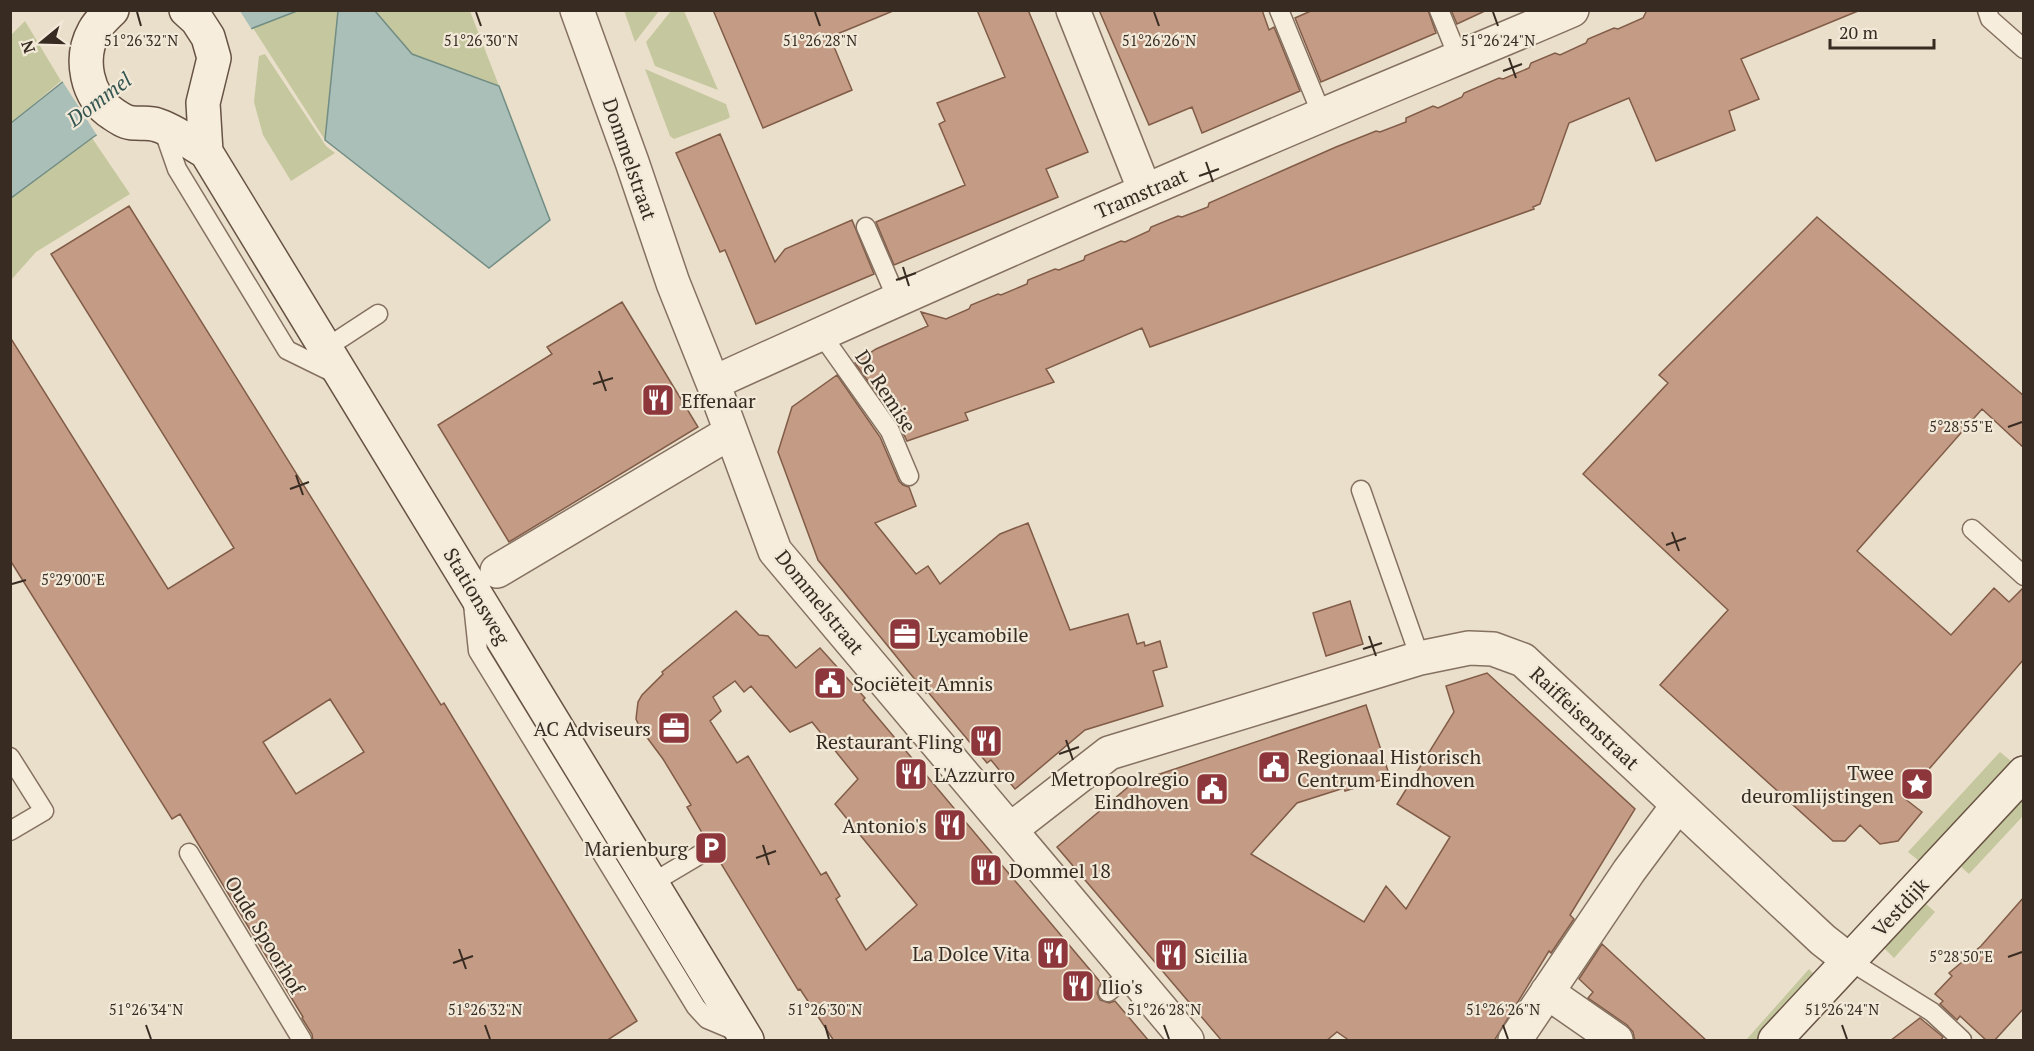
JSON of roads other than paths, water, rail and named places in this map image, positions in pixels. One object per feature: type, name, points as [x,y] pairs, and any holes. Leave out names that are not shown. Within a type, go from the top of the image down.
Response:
[{"type":"street","name":"Stationsweg","points":[[186,10],[198,20],[208,37],[214,58],[203,103],[206,152]]},
{"type":"street","name":"Dommelstraat","points":[[577,10],[673,283],[713,383],[775,551],[1010,830],[1119,983],[1187,1041]]},
{"type":"street","points":[[1073,10],[1145,191]]},
{"type":"street","name":"Tramstraat","points":[[713,383],[897,299],[1145,191],[1572,10]]},
{"type":"street","name":"Stationsweg","points":[[104,13],[88,45],[86,60],[87,75],[99,102],[110,113],[128,122],[153,123],[162,126],[206,152],[345,378],[496,572],[652,883],[746,1037]]},
{"type":"street","points":[[496,572],[731,432]]},
{"type":"street","name":"Raiffeisenstraat","points":[[1010,830],[1109,753],[1420,658],[1469,648],[1493,649],[1523,660],[1823,940],[1850,961]]},
{"type":"street","name":"Vestdijk","points":[[1775,1041],[2024,773]]},
{"type":"street","points":[[1515,1041],[1629,871],[1678,805]]},
{"type":"street","points":[[1547,992],[1616,1041]]},
{"type":"lane","points":[[1279,10],[1322,115]]},
{"type":"lane","points":[[1439,10],[1459,59]]},
{"type":"lane","points":[[1987,10],[1990,19],[2024,49]]},
{"type":"lane","points":[[162,126],[177,169],[287,350],[345,378]]},
{"type":"lane","points":[[867,227],[897,299]]},
{"type":"lane","points":[[326,348],[378,314]]},
{"type":"lane","name":"De Remise","points":[[821,334],[890,431],[909,476]]},
{"type":"lane","points":[[1361,490],[1420,658]]},
{"type":"lane","points":[[1972,529],[2024,576]]},
{"type":"lane","points":[[496,572],[478,651],[696,1007],[707,1019],[746,1037]]},
{"type":"lane","points":[[10,757],[44,811],[10,831]]},
{"type":"lane","points":[[652,883],[711,848]]},
{"type":"lane","name":"Oude Spoorhof","points":[[189,853],[302,1041]]},
{"type":"lane","name":"Raiffeisenstraat","points":[[1850,961],[1932,1012],[1962,1041]]},
{"type":"water","name":"Dommel","points":[[152,11],[297,11],[253,28],[92,138],[11,198],[11,123]]},
{"type":"water","points":[[338,11],[375,11],[412,54],[499,86],[550,220],[489,268],[325,140]]},
{"type":"place","name":"Effenaar","points":[[658,400]]},
{"type":"place","name":"Lycamobile","points":[[905,634]]},
{"type":"place","name":"Sociëteit Amnis","points":[[830,683]]},
{"type":"place","name":"AC Adviseurs","points":[[674,728]]},
{"type":"place","name":"Restaurant Fling","points":[[986,741]]},
{"type":"place","name":"Regionaal Historisch Centrum Eindhoven","points":[[1274,767]]},
{"type":"place","name":"L'Azzurro","points":[[911,774]]},
{"type":"place","name":"Twee deuromlijstingen","points":[[1917,784]]},
{"type":"place","name":"Metropoolregio Eindhoven","points":[[1212,789]]},
{"type":"place","name":"Antonio's","points":[[950,825]]},
{"type":"place","name":"Marienburg","points":[[711,848]]},
{"type":"place","name":"Dommel 18","points":[[986,870]]},
{"type":"place","name":"La Dolce Vita","points":[[1053,953]]},
{"type":"place","name":"Sicilia","points":[[1171,955]]},
{"type":"place","name":"Ilio's","points":[[1078,986]]}]
